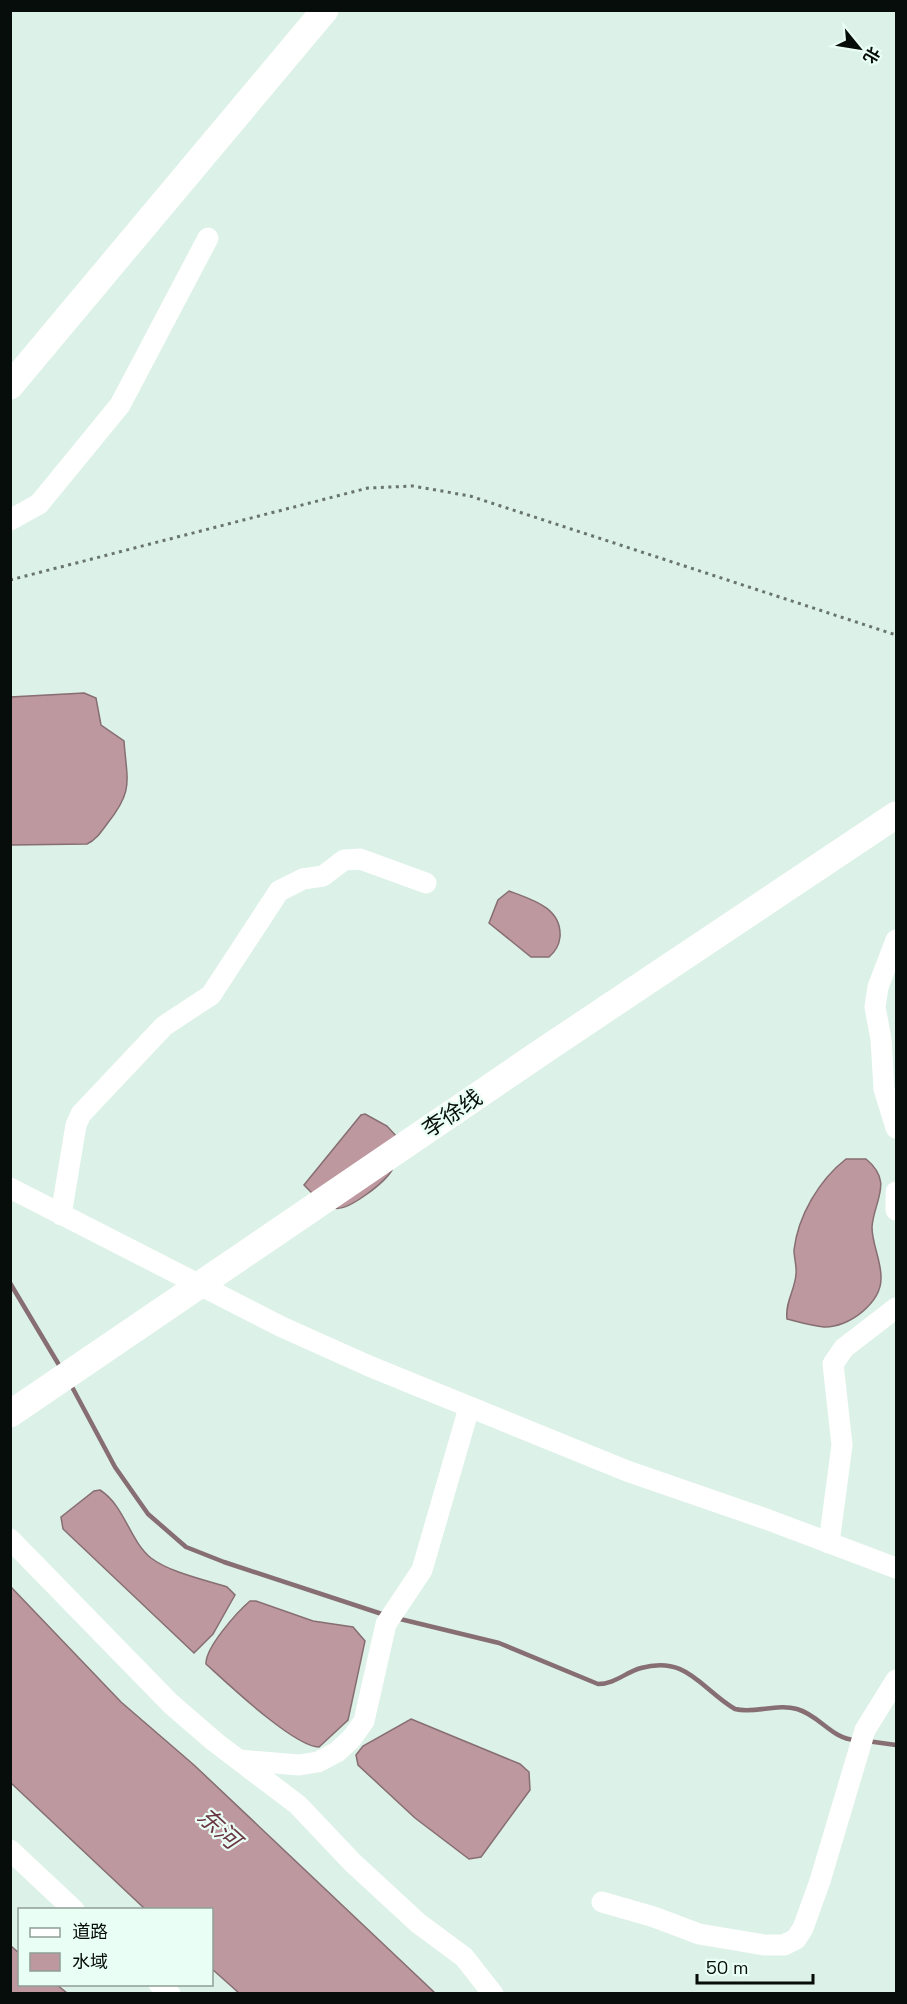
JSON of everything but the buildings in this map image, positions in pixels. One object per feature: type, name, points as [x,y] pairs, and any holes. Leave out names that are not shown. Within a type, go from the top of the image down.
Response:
[{"type":"main road","points":[[10,386],[325,10]]},
{"type":"main road","name":"李徐线","points":[[10,1414],[549,1047],[897,815]]},
{"type":"street","points":[[10,520],[39,504],[120,405],[208,238]]},
{"type":"street","points":[[61,1215],[76,1125],[81,1114],[164,1026],[211,995],[279,891],[303,879],[323,876],[338,863],[350,858],[360,859],[426,883]]},
{"type":"street","points":[[897,940],[878,987],[875,1007],[881,1039],[884,1089],[897,1128]]},
{"type":"street","points":[[10,1188],[282,1327],[469,1408],[627,1471],[897,1568]]},
{"type":"street","points":[[897,1192],[897,1210]]},
{"type":"street","points":[[829,1543],[836,1507],[842,1445],[833,1364],[844,1347],[897,1308]]},
{"type":"street","points":[[239,1760],[309,1764],[328,1758],[352,1738],[364,1721],[392,1616],[422,1570],[469,1408]]},
{"type":"street","points":[[10,1539],[171,1704],[298,1805],[352,1862],[410,1916],[464,1957],[493,1994]]},
{"type":"street","points":[[602,1902],[654,1917],[699,1934],[764,1945],[790,1943],[800,1934],[810,1909],[871,1718],[897,1680]]},
{"type":"street","points":[[10,1850],[72,1908]]},
{"type":"path","points":[[10,580],[368,488],[413,486],[470,496],[897,635]]},
{"type":"water","points":[[84,693],[96,698],[101,725],[124,741],[127,776],[125,794],[116,812],[100,833],[87,844],[11,845],[11,697]]},
{"type":"water","points":[[509,891],[544,906],[556,919],[560,937],[549,957],[531,957],[489,923],[498,900]]},
{"type":"water","points":[[365,1114],[387,1126],[397,1137],[393,1167],[382,1182],[366,1195],[348,1205],[334,1208],[322,1202],[304,1185],[361,1115]]},
{"type":"water","points":[[846,1159],[866,1159],[879,1176],[880,1192],[872,1227],[881,1271],[880,1287],[870,1305],[843,1323],[824,1327],[787,1319],[787,1307],[795,1280],[794,1250],[800,1224],[819,1188]]},
{"type":"water","points":[[100,1490],[115,1505],[137,1542],[151,1558],[177,1571],[227,1587],[235,1595],[213,1634],[194,1653],[63,1529],[61,1517],[94,1491]]},
{"type":"water","name":"东河","points":[[11,1587],[121,1702],[194,1765],[435,1993],[239,1993],[213,1970],[213,1908],[144,1908],[11,1783]]},
{"type":"water","points":[[250,1601],[256,1601],[313,1621],[353,1627],[365,1641],[348,1720],[319,1747],[294,1737],[244,1698],[206,1664],[216,1640],[237,1613]]},
{"type":"water","points":[[411,1719],[520,1764],[529,1772],[530,1790],[481,1857],[469,1859],[415,1818],[358,1765],[356,1755],[363,1746]]},
{"type":"water","points":[[11,1946],[18,1952],[18,1986],[58,1986],[67,1993],[11,1993]]},
{"type":"waterway","points":[[10,1283],[62,1370]]},
{"type":"waterway","points":[[71,1385],[115,1467],[148,1514],[186,1547],[224,1562],[385,1615]]},
{"type":"waterway","points":[[396,1618],[499,1643],[598,1684],[610,1682],[641,1668],[657,1665],[670,1666],[692,1676],[735,1709],[782,1707],[797,1709],[812,1716],[839,1736],[855,1740]]},
{"type":"waterway","points":[[867,1741],[896,1745]]}]
